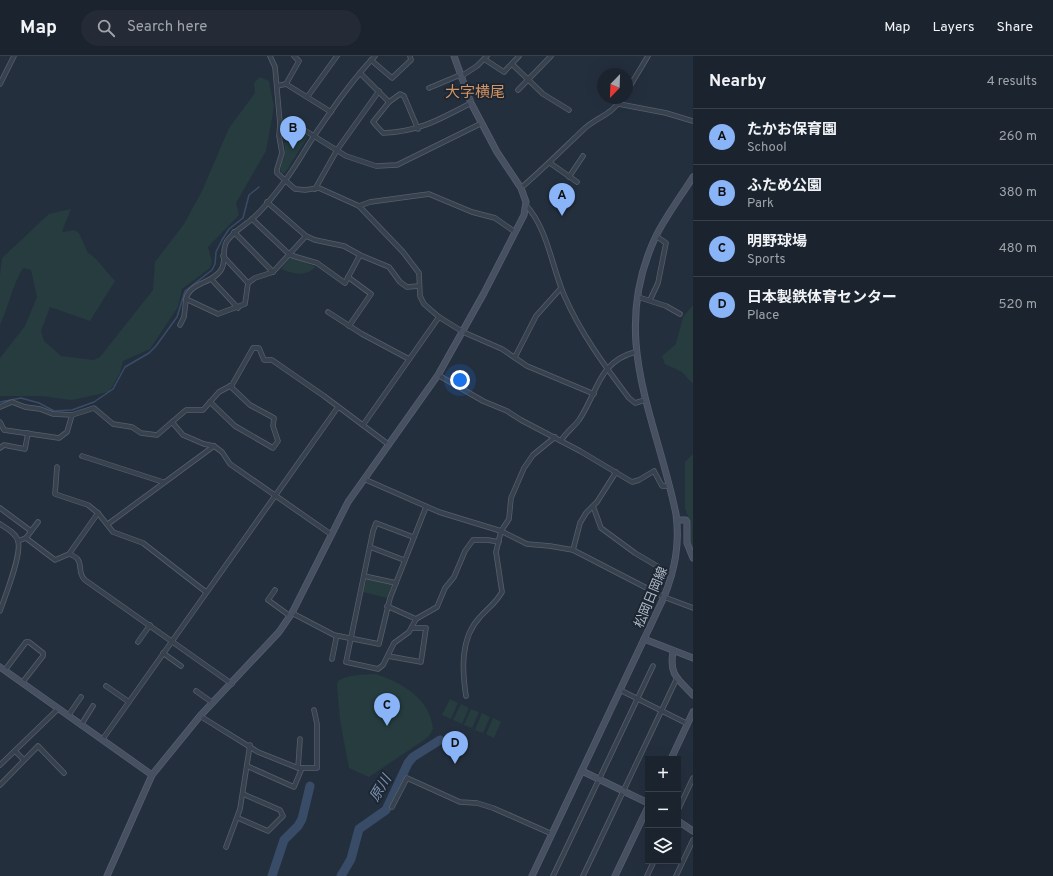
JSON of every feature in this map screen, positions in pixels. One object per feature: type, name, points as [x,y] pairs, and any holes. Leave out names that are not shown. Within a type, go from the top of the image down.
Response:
[{"type":"street","points":[[0,84],[14,56]]},
{"type":"street","points":[[270,56],[275,67],[280,124],[279,136],[282,153],[277,173],[295,189],[305,190],[319,188],[359,206],[407,257],[418,273],[420,296],[424,304],[439,317],[463,332],[487,342],[543,373],[594,394]]},
{"type":"street","points":[[286,84],[300,61],[294,56]]},
{"type":"street","points":[[308,96],[336,56]]},
{"type":"street","points":[[180,325],[184,317],[188,292],[194,286],[212,280],[221,270],[224,264],[223,256],[226,242],[234,232],[252,219],[285,181],[313,136],[360,73],[375,56]]},
{"type":"street","points":[[371,60],[392,78],[411,60],[410,56]]},
{"type":"street","points":[[454,56],[471,103],[497,152],[520,188],[526,205],[541,227],[561,288],[582,331],[630,400],[635,403],[645,400]]},
{"type":"street","points":[[429,88],[460,76],[485,58],[504,72],[519,56]]},
{"type":"street","points":[[518,90],[551,56]]},
{"type":"street","points":[[633,81],[648,56]]},
{"type":"street","points":[[512,64],[543,94],[569,110]]},
{"type":"street","points":[[360,73],[389,102]]},
{"type":"street","points":[[277,86],[286,84],[308,96],[331,112]]},
{"type":"street","points":[[314,188],[337,150],[379,91]]},
{"type":"street","points":[[418,129],[404,96],[400,94],[389,102],[373,122],[383,133],[400,133],[418,129],[471,103]]},
{"type":"street","points":[[520,188],[550,163],[586,127],[607,115],[619,104],[666,113],[693,121]]},
{"type":"street","points":[[280,124],[301,128],[346,156],[376,166],[398,165],[482,123]]},
{"type":"street","points":[[569,177],[583,156]]},
{"type":"street","points":[[550,163],[577,182]]},
{"type":"street","name":"松岡日岡線","points":[[532,876],[664,597],[672,576],[677,551],[677,520],[645,400],[635,352],[635,329],[638,297],[643,272],[656,236],[693,177]]},
{"type":"street","points":[[359,206],[370,202],[429,194],[472,212],[495,218],[515,232]]},
{"type":"street","points":[[267,202],[306,236],[315,240],[344,246],[360,255],[390,267],[400,282],[408,287],[419,286]]},
{"type":"street","points":[[107,876],[152,774],[200,716],[232,684],[279,632],[291,614],[348,502],[438,375],[463,332],[524,216],[526,205]]},
{"type":"street","points":[[252,219],[290,254],[317,263],[345,283],[360,255]]},
{"type":"street","points":[[234,232],[273,272]]},
{"type":"street","points":[[186,300],[218,314],[238,308],[245,304],[248,283],[255,278],[273,272],[306,236]]},
{"type":"street","points":[[650,300],[658,283],[666,243],[656,236]]},
{"type":"street","points":[[223,256],[248,283]]},
{"type":"street","points":[[348,277],[371,294],[349,326]]},
{"type":"street","points":[[212,280],[238,308]]},
{"type":"street","points":[[514,357],[536,316],[561,288]]},
{"type":"street","points":[[638,297],[666,306],[680,314]]},
{"type":"street","points":[[328,312],[349,326],[409,359]]},
{"type":"street","points":[[363,425],[439,317]]},
{"type":"street","points":[[0,407],[12,402],[25,407],[40,409],[52,414],[72,415],[94,408],[109,422],[132,427],[141,433],[157,435],[186,410],[204,410],[219,392],[230,386],[252,348],[259,348],[264,360],[272,360],[388,444]]},
{"type":"street","points":[[562,441],[564,436],[578,421],[607,368],[623,355],[635,352]]},
{"type":"street","points":[[438,375],[476,398],[507,411],[521,420],[555,437],[632,482],[639,480],[654,471],[662,486],[669,486]]},
{"type":"street","points":[[210,402],[236,426],[274,448],[278,441],[273,426],[274,418],[250,405],[230,386]]},
{"type":"street","points":[[102,740],[338,407]]},
{"type":"street","points":[[0,422],[4,430],[60,438],[67,432],[72,415]]},
{"type":"street","points":[[172,422],[183,435],[204,444],[214,446],[222,452],[230,464],[332,535]]},
{"type":"street","points":[[0,448],[4,445],[25,449],[28,434]]},
{"type":"street","points":[[466,696],[464,669],[466,643],[473,627],[480,617],[491,607],[502,592],[496,555],[502,531],[509,519],[511,498],[524,468],[533,455],[555,437]]},
{"type":"street","points":[[108,524],[163,482],[214,446]]},
{"type":"street","points":[[82,456],[163,482]]},
{"type":"street","points":[[57,467],[55,494],[88,505],[108,524],[113,532],[143,543],[152,548],[161,559],[206,592]]},
{"type":"street","points":[[573,550],[580,523],[616,472]]},
{"type":"street","points":[[364,479],[426,507],[502,531],[527,544],[573,550],[664,597],[693,608]]},
{"type":"street","points":[[593,506],[601,528],[635,553],[672,576]]},
{"type":"street","points":[[275,590],[268,600],[291,614],[334,635],[379,644],[387,606],[426,507]]},
{"type":"street","points":[[0,508],[31,531]]},
{"type":"street","points":[[26,538],[55,560],[69,554],[98,514]]},
{"type":"street","points":[[677,520],[686,520],[687,522],[687,543],[693,558]]},
{"type":"street","points":[[18,541],[26,538],[38,522]]},
{"type":"street","points":[[413,537],[376,523],[346,662],[378,669],[383,665],[394,643],[412,628],[416,619],[437,607],[445,588],[454,577],[465,552],[473,540],[499,542]]},
{"type":"street","points":[[0,524],[15,535],[18,541],[19,553],[0,611]]},
{"type":"street","points":[[370,547],[404,560]]},
{"type":"street","points":[[69,554],[76,557],[79,561],[82,577],[232,684]]},
{"type":"street","points":[[364,576],[396,583]]},
{"type":"street","points":[[387,606],[416,619]]},
{"type":"street","points":[[138,642],[150,626]]},
{"type":"street","points":[[388,656],[421,662],[426,628],[412,628]]},
{"type":"street","points":[[332,659],[336,639]]},
{"type":"street","points":[[644,639],[673,652],[693,658]]},
{"type":"street","points":[[22,683],[43,656],[43,653],[29,642],[26,642],[2,669],[102,740],[152,774]]},
{"type":"street","points":[[673,652],[671,666],[677,678],[693,695]]},
{"type":"street","points":[[163,653],[181,666]]},
{"type":"street","points":[[554,876],[653,666]]},
{"type":"street","points":[[583,876],[677,678]]},
{"type":"street","points":[[106,686],[129,702]]},
{"type":"street","points":[[620,690],[688,724]]},
{"type":"street","points":[[196,691],[213,703]]},
{"type":"street","points":[[68,716],[81,696]]},
{"type":"street","points":[[81,725],[93,706]]},
{"type":"street","points":[[0,765],[58,709]]},
{"type":"street","points":[[200,716],[258,752],[300,768],[317,768],[317,724],[314,710]]},
{"type":"street","points":[[672,756],[693,712]]},
{"type":"street","points":[[247,766],[294,787],[300,768],[302,740],[295,739]]},
{"type":"street","points":[[0,785],[38,746],[64,773]]},
{"type":"street","points":[[226,847],[238,818],[250,746]]},
{"type":"street","points":[[14,751],[24,760]]},
{"type":"street","points":[[582,771],[645,801]]},
{"type":"street","points":[[392,807],[407,778],[460,802],[477,803],[493,808],[552,834]]},
{"type":"street","points":[[681,804],[693,778]]},
{"type":"street","points":[[238,818],[268,831],[283,816],[280,810],[243,794]]},
{"type":"street","points":[[615,876],[645,813]]},
{"type":"street","points":[[681,823],[693,831]]},
{"type":"street","points":[[676,876],[693,840]]},
{"type":"street","points":[[646,876],[652,864]]},
{"type":"green space","points":[[260,77],[269,81],[274,107],[266,151],[236,203],[239,215],[208,247],[212,262],[210,268],[182,289],[178,307],[150,349],[123,361],[120,373],[109,392],[72,400],[41,396],[0,396],[0,358],[25,326],[37,297],[31,270],[23,268],[16,282],[0,325],[0,275],[2,258],[49,214],[71,209],[62,231],[74,230],[79,233],[88,253],[98,261],[115,281],[90,321],[50,307],[41,331],[44,341],[61,356],[94,360],[100,357],[153,290],[155,262],[184,224],[202,191],[229,128],[255,93],[254,83]]},
{"type":"green space","points":[[296,129],[308,136],[285,173],[282,173],[280,170],[285,154],[284,142],[291,142]]},
{"type":"green space","points":[[294,258],[316,267],[308,272],[299,274],[281,269],[289,259]]},
{"type":"green space","points":[[693,305],[693,384],[682,372],[665,364],[662,356],[676,344],[683,317]]},
{"type":"green space","points":[[693,454],[693,551],[690,544],[691,524],[685,509],[685,462]]},
{"type":"green space","points":[[367,578],[392,585],[387,598],[363,592]]},
{"type":"green space","points":[[376,674],[405,687],[421,700],[431,718],[433,729],[429,736],[424,740],[369,777],[349,768],[340,720],[337,686],[338,681],[347,677]]},
{"type":"green space","points":[[450,699],[458,703],[451,719],[442,715]]},
{"type":"green space","points":[[461,704],[469,708],[462,724],[453,720]]},
{"type":"green space","points":[[471,709],[479,712],[472,728],[464,725]]},
{"type":"green space","points":[[482,713],[490,717],[483,733],[475,730]]},
{"type":"green space","points":[[493,718],[501,722],[494,738],[486,734]]},
{"type":"waterway","points":[[0,402],[21,398],[39,403],[54,411],[72,410],[94,402],[113,389],[125,367],[149,353],[156,346],[177,317],[185,291],[212,270],[215,264],[216,252],[222,240],[229,229],[243,218],[249,195],[259,187]]},
{"type":"waterway","name":"原川","points":[[341,876],[351,859],[359,829],[386,810],[408,763],[413,757],[440,740]]},
{"type":"waterway","points":[[272,876],[284,840],[298,826],[302,819],[310,786]]},
{"type":"place","name":"ふため公園","points":[[293,149]]},
{"type":"place","name":"たかお保育園","points":[[562,216]]},
{"type":"place","name":"明野球場","points":[[387,726]]},
{"type":"place","name":"日本製鉄体育センター","points":[[455,764]]},
{"type":"district","name":"大字横尾","points":[[475,92]]}]
